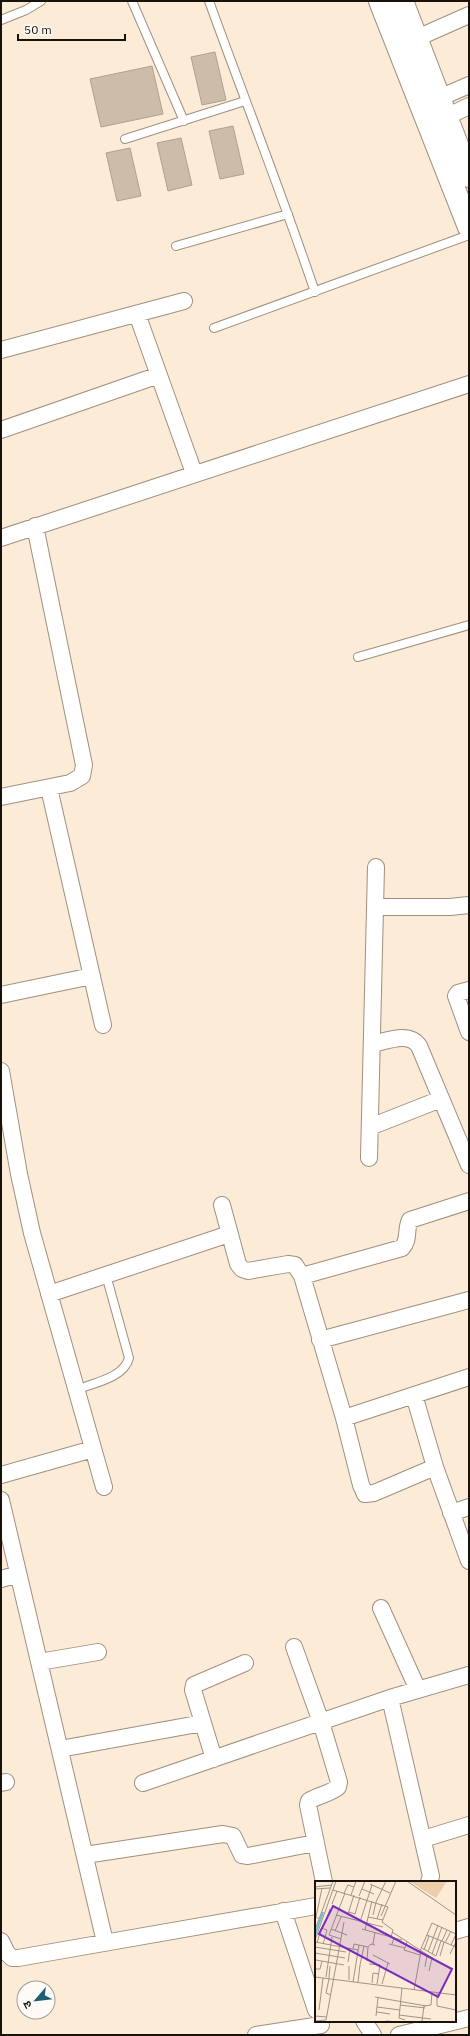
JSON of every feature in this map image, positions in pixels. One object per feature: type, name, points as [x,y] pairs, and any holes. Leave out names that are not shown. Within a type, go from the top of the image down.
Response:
[{"type":"highway","points":[[380,1],[469,227]]},
{"type":"highway","points":[[402,1],[469,176]]},
{"type":"street","points":[[417,38],[469,16]]},
{"type":"street","points":[[443,108],[469,85]]},
{"type":"street","points":[[443,108],[469,106]]},
{"type":"street","points":[[1,350],[184,301]]},
{"type":"street","points":[[137,314],[194,473]]},
{"type":"street","points":[[1,430],[159,375]]},
{"type":"street","points":[[1,538],[194,473],[469,384]]},
{"type":"street","points":[[1,797],[70,783],[82,776],[84,765],[35,526]]},
{"type":"street","points":[[49,788],[103,1025]]},
{"type":"street","points":[[369,1158],[376,867]]},
{"type":"street","points":[[375,907],[450,907],[469,905]]},
{"type":"street","points":[[1,995],[92,976]]},
{"type":"street","points":[[469,990],[458,993],[456,996],[469,1032]]},
{"type":"street","points":[[372,1044],[408,1037],[415,1039],[469,1165]]},
{"type":"street","points":[[1,1071],[6,1132],[32,1233],[104,1487]]},
{"type":"street","points":[[370,1127],[441,1099]]},
{"type":"street","points":[[302,1276],[402,1248],[408,1238],[407,1225],[410,1220],[469,1201]]},
{"type":"street","points":[[222,1205],[238,1264],[242,1269],[248,1271],[288,1264],[295,1265],[302,1276],[344,1418],[361,1485],[366,1494],[435,1467]]},
{"type":"street","points":[[49,1294],[229,1234]]},
{"type":"street","points":[[320,1340],[469,1300]]},
{"type":"street","points":[[344,1418],[414,1395],[468,1380]]},
{"type":"street","points":[[414,1395],[435,1467],[469,1561]]},
{"type":"street","points":[[1,1475],[93,1449]]},
{"type":"street","points":[[1,1500],[105,1942]]},
{"type":"street","points":[[451,1513],[469,1507]]},
{"type":"street","points":[[1,1579],[18,1574]]},
{"type":"street","points":[[381,1608],[418,1690]]},
{"type":"street","points":[[294,1647],[321,1722],[339,1782],[338,1787],[309,1801],[308,1806],[324,1881]]},
{"type":"street","points":[[39,1662],[98,1652]]},
{"type":"street","points":[[214,1759],[193,1690],[194,1685],[245,1663]]},
{"type":"street","points":[[143,1783],[390,1698],[469,1675]]},
{"type":"street","points":[[390,1698],[423,1839],[431,1876],[430,1881]]},
{"type":"street","points":[[60,1749],[203,1723]]},
{"type":"street","points":[[423,1839],[469,1825]]},
{"type":"street","points":[[84,1855],[223,1834],[233,1836],[242,1855],[248,1856],[315,1843]]},
{"type":"street","points":[[1,1941],[7,1953],[12,1958],[18,1958],[315,1906]]},
{"type":"street","points":[[283,1911],[315,2008]]},
{"type":"street","points":[[456,1931],[469,1928]]},
{"type":"street","points":[[456,2021],[469,2018]]},
{"type":"street","points":[[365,2022],[373,2035]]},
{"type":"street","points":[[400,2035],[453,2022]]},
{"type":"street","points":[[256,2035],[320,2023]]},
{"type":"lane","points":[[1,20],[26,10],[41,1]]},
{"type":"lane","points":[[132,1],[184,121]]},
{"type":"lane","points":[[209,1],[288,214],[315,292]]},
{"type":"lane","points":[[125,139],[245,101]]},
{"type":"lane","points":[[176,246],[288,214]]},
{"type":"lane","points":[[214,328],[469,235]]},
{"type":"lane","points":[[358,657],[469,625]]},
{"type":"lane","points":[[76,1390],[119,1373],[127,1366],[129,1358],[106,1275]]},
{"type":"building","points":[[215,52],[226,100],[202,105],[191,57]]},
{"type":"building","points":[[152,66],[163,114],[101,127],[90,79]]},
{"type":"building","points":[[233,126],[244,174],[220,179],[209,131]]},
{"type":"building","points":[[181,138],[192,185],[168,191],[157,143]]},
{"type":"building","points":[[130,148],[141,196],[117,201],[106,153]]}]
